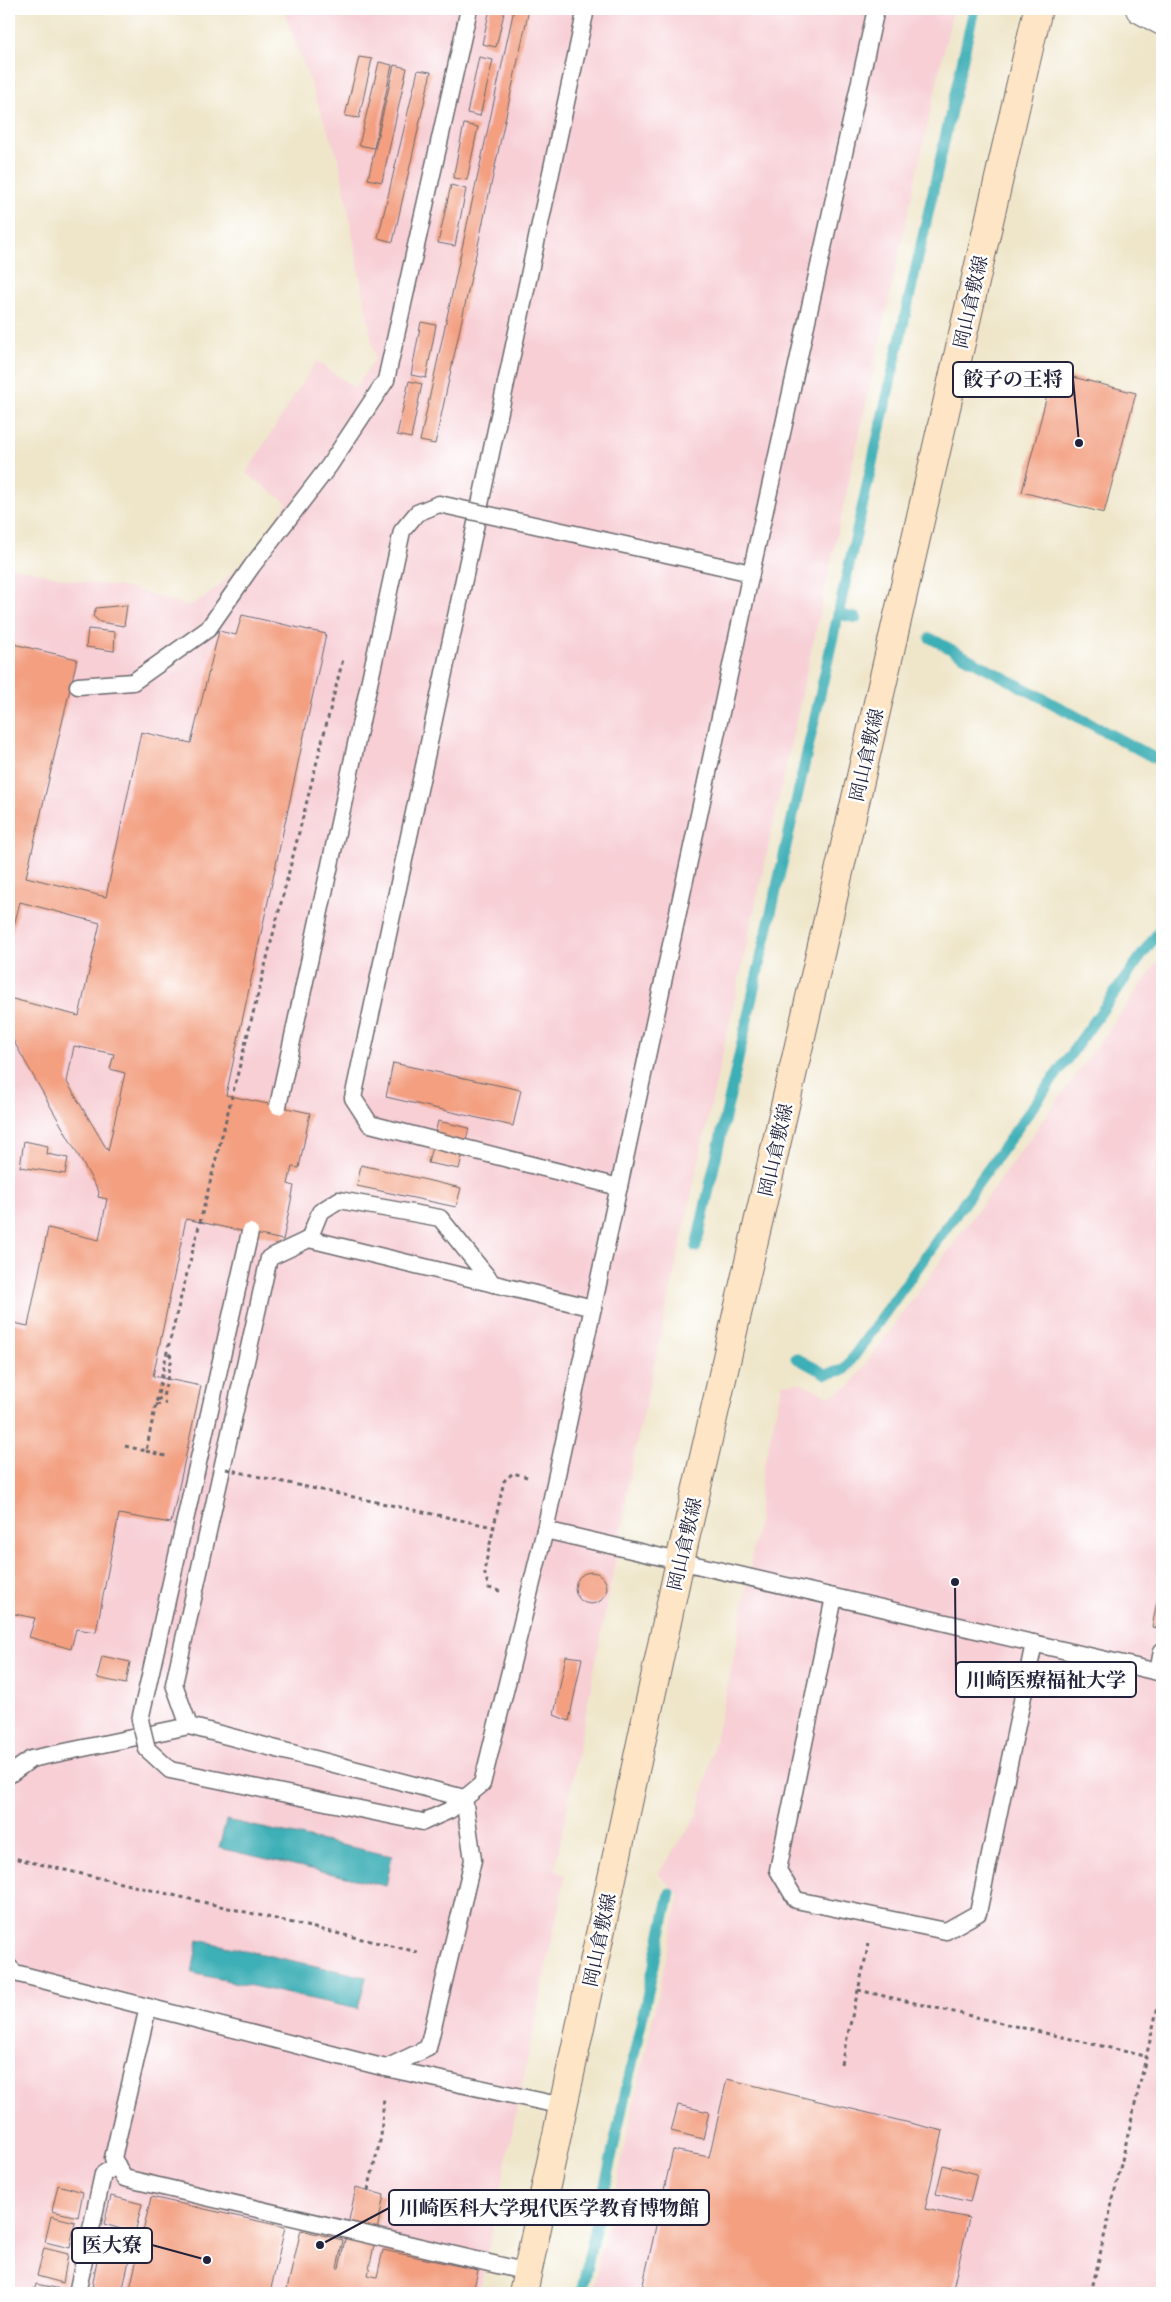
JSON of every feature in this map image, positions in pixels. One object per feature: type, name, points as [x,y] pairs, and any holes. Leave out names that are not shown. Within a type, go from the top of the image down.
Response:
[{"type":"main road","name":"岡山倉敷線","points":[[525,2282],[680,1561],[1038,9]]},
{"type":"street","points":[[1140,9],[1162,21]]},
{"type":"lane","points":[[78,686],[133,682],[208,629],[252,566],[329,466],[386,380],[469,9]]},
{"type":"lane","points":[[586,9],[352,1098],[370,1124],[619,1187]]},
{"type":"lane","points":[[250,1232],[140,1720],[147,1750],[170,1770],[423,1822],[450,1810],[482,1784],[545,1530],[751,573],[876,9]]},
{"type":"lane","points":[[278,1106],[402,531],[417,513],[439,504],[751,573]]},
{"type":"lane","points":[[190,1726],[174,1684],[269,1258],[309,1238],[320,1212],[339,1200],[440,1218],[493,1284]]},
{"type":"lane","points":[[309,1238],[593,1308]]},
{"type":"lane","points":[[545,1530],[1160,1673],[1162,1651]]},
{"type":"lane","points":[[834,1597],[778,1870],[796,1900],[946,1931],[978,1912],[1034,1643]]},
{"type":"lane","points":[[9,1775],[31,1759],[190,1726],[464,1798]]},
{"type":"lane","points":[[386,2068],[428,2048],[474,1860],[464,1798]]},
{"type":"lane","points":[[9,1967],[15,1973],[386,2068],[563,2106]]},
{"type":"lane","points":[[148,2007],[113,2158],[124,2178],[525,2282]]},
{"type":"lane","points":[[77,2293],[103,2174],[117,2165]]},
{"type":"path","points":[[146,1451],[167,1352],[344,651]]},
{"type":"path","points":[[156,1400],[163,1397],[172,1358],[167,1352]]},
{"type":"path","points":[[156,1405],[166,1402]]},
{"type":"path","points":[[125,1446],[177,1458]]},
{"type":"path","points":[[508,1593],[489,1588],[484,1571],[493,1527],[504,1481],[512,1473],[532,1478]]},
{"type":"path","points":[[265,1478],[493,1527]]},
{"type":"path","points":[[9,1857],[450,1960]]},
{"type":"path","points":[[841,2064],[875,1916]]},
{"type":"path","points":[[1091,2293],[1145,2056],[1161,2001],[1162,1989]]},
{"type":"path","points":[[858,1990],[1145,2056]]},
{"type":"path","points":[[368,2190],[381,2137],[386,2068]]},
{"type":"shaded area","points":[[283,9],[953,9],[630,1473],[623,1521],[555,1870],[565,1876],[479,2293],[9,2293],[9,566],[70,580],[129,588],[188,606],[205,597],[220,585],[261,543],[287,503],[246,473],[316,361],[355,388],[375,359],[339,161]]},
{"type":"shaded area","points":[[1162,956],[1162,2293],[592,2293],[680,1895],[658,1874],[698,1815],[737,1643],[758,1521],[761,1478],[782,1384],[802,1383],[829,1396],[850,1386]]},
{"type":"water","points":[[226,1820],[392,1856],[386,1886],[219,1848]]},
{"type":"water","points":[[198,1940],[366,1977],[358,2009],[192,1973]]},
{"type":"building","points":[[490,9],[505,9],[496,47],[482,44]]},
{"type":"building","points":[[514,9],[529,9],[435,444],[420,441]]},
{"type":"building","points":[[359,57],[372,59],[359,118],[345,116]]},
{"type":"building","points":[[479,57],[493,60],[480,116],[467,113]]},
{"type":"building","points":[[379,62],[392,65],[374,148],[359,145]]},
{"type":"building","points":[[394,65],[407,68],[382,182],[368,179]]},
{"type":"building","points":[[418,70],[431,72],[393,242],[378,238]]},
{"type":"building","points":[[464,124],[478,127],[467,180],[453,178]]},
{"type":"building","points":[[451,185],[466,189],[455,246],[438,243]]},
{"type":"building","points":[[421,322],[436,325],[426,378],[411,375]]},
{"type":"building","points":[[1053,372],[1136,393],[1104,513],[1022,492]]},
{"type":"building","points":[[409,381],[422,384],[411,438],[397,435]]},
{"type":"building","points":[[127,605],[124,626],[100,622],[93,616],[96,608]]},
{"type":"building","points":[[242,615],[326,634],[226,1095],[310,1113],[299,1168],[292,1167],[288,1184],[294,1186],[283,1240],[186,1219],[153,1376],[201,1386],[171,1523],[119,1514],[96,1632],[76,1629],[71,1649],[29,1637],[35,1618],[9,1613],[9,1322],[28,1326],[48,1228],[99,1240],[107,1199],[98,1197],[99,1192],[9,1033],[9,998],[79,1016],[100,923],[20,902],[9,945],[9,643],[77,659],[26,877],[106,897],[141,732],[191,743],[219,631],[236,635]],"holes":[[[74,1046],[114,1054],[110,1069],[125,1073],[108,1151],[67,1082]]]},
{"type":"building","points":[[88,629],[115,632],[114,651],[86,647]]},
{"type":"building","points":[[393,1063],[521,1090],[513,1126],[386,1097]]},
{"type":"building","points":[[438,1121],[469,1128],[459,1169],[428,1163]]},
{"type":"building","points":[[24,1141],[48,1146],[47,1154],[68,1158],[65,1174],[20,1167]]},
{"type":"building","points":[[361,1165],[461,1188],[456,1207],[357,1186]]},
{"type":"building","points":[[591,1572],[602,1577],[607,1588],[602,1599],[591,1604],[580,1599],[575,1588],[580,1577]]},
{"type":"building","points":[[1157,1602],[1162,1603],[1162,1629],[1152,1627]]},
{"type":"building","points":[[102,1656],[130,1662],[126,1684],[97,1678]]},
{"type":"building","points":[[566,1656],[582,1658],[569,1721],[554,1715]]},
{"type":"building","points":[[727,2079],[943,2131],[925,2209],[969,2218],[952,2293],[641,2293],[673,2150],[709,2157]]},
{"type":"building","points":[[678,2105],[709,2112],[703,2139],[671,2131]]},
{"type":"building","points":[[943,2165],[977,2174],[970,2202],[936,2194]]},
{"type":"building","points":[[58,2185],[83,2192],[78,2217],[52,2211]]},
{"type":"building","points":[[356,2187],[384,2195],[368,2275],[377,2277],[383,2250],[478,2270],[473,2293],[294,2293],[287,2289],[301,2230],[343,2240],[337,2268],[339,2268]]},
{"type":"building","points":[[111,2196],[142,2204],[135,2233],[104,2224]]},
{"type":"building","points":[[151,2197],[285,2227],[270,2293],[129,2293]]},
{"type":"building","points":[[51,2216],[75,2222],[70,2248],[45,2242]]},
{"type":"building","points":[[102,2232],[134,2237],[122,2293],[91,2293]]},
{"type":"building","points":[[44,2248],[68,2254],[63,2283],[37,2276]]},
{"type":"building","points":[[36,2284],[61,2289],[60,2293],[34,2293]]},
{"type":"waterway","points":[[696,1247],[974,9]]},
{"type":"waterway","points":[[838,614],[856,618]]},
{"type":"waterway","points":[[930,638],[1162,762]]},
{"type":"waterway","points":[[796,1358],[826,1374],[844,1370],[1162,927]]},
{"type":"waterway","points":[[581,2293],[670,1893]]},
{"type":"place","name":"餃子の王将","points":[[1079,443]]},
{"type":"place","name":"川崎医療福祉大学","points":[[955,1582]]},
{"type":"place","name":"川崎医科大学現代医学教育博物館","points":[[320,2245]]},
{"type":"place","name":"医大寮","points":[[207,2260]]}]
